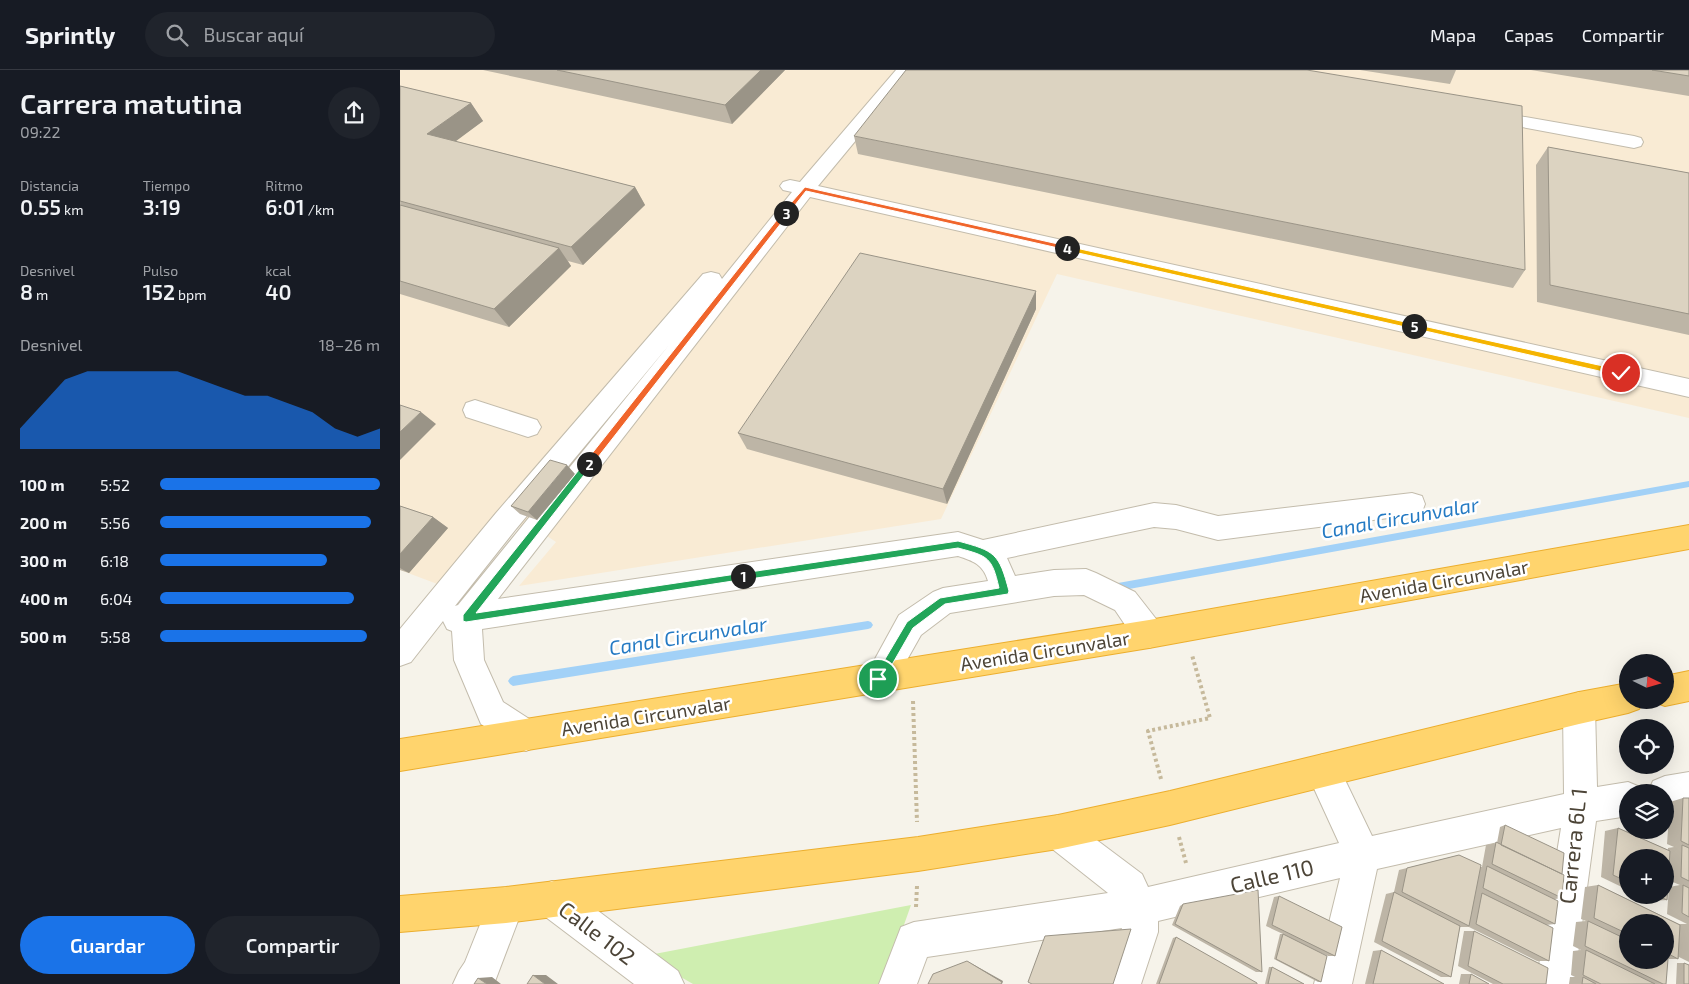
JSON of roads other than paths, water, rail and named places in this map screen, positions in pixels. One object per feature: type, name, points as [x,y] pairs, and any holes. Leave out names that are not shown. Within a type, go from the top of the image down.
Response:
[{"type":"highway","name":"Avenida Circunvalar","points":[[400,755],[1185,628],[1689,537]]},
{"type":"highway","points":[[1674,689],[1689,686]]},
{"type":"highway","points":[[400,914],[506,905],[918,854],[1058,832],[1170,808],[1619,700]]},
{"type":"street","points":[[526,735],[492,713],[469,660],[466,618],[890,70]]},
{"type":"street","points":[[400,652],[798,187],[904,70]]},
{"type":"street","points":[[1468,112],[1634,142]]},
{"type":"street","points":[[798,187],[1689,388]]},
{"type":"street","points":[[475,410],[528,427]]},
{"type":"street","points":[[423,623],[958,544],[985,551],[1154,515],[1176,517],[1218,528],[1412,504]]},
{"type":"street","points":[[985,551],[998,566],[1004,591]]},
{"type":"street","points":[[878,679],[910,625],[943,601],[1054,583],[1086,582],[1125,601],[1149,634]]},
{"type":"street","name":"Carrera 6L 1","points":[[1555,984],[1581,807],[1579,708]]},
{"type":"street","points":[[1323,771],[1362,855],[1333,984]]},
{"type":"street","points":[[1674,792],[1689,789]]},
{"type":"street","name":"Calle 110","points":[[898,984],[914,940],[1139,907],[1362,855],[1581,807],[1619,801]]},
{"type":"street","points":[[1058,832],[1129,887],[1139,907],[1140,932],[1122,984]]},
{"type":"street","name":"Calle 102","points":[[552,899],[665,984]]},
{"type":"street","points":[[472,984],[479,975],[506,905]]},
{"type":"waterway","name":"Canal Circunvalar","points":[[1118,587],[1689,484]]},
{"type":"waterway","name":"Canal Circunvalar","points":[[513,681],[868,625]]}]
